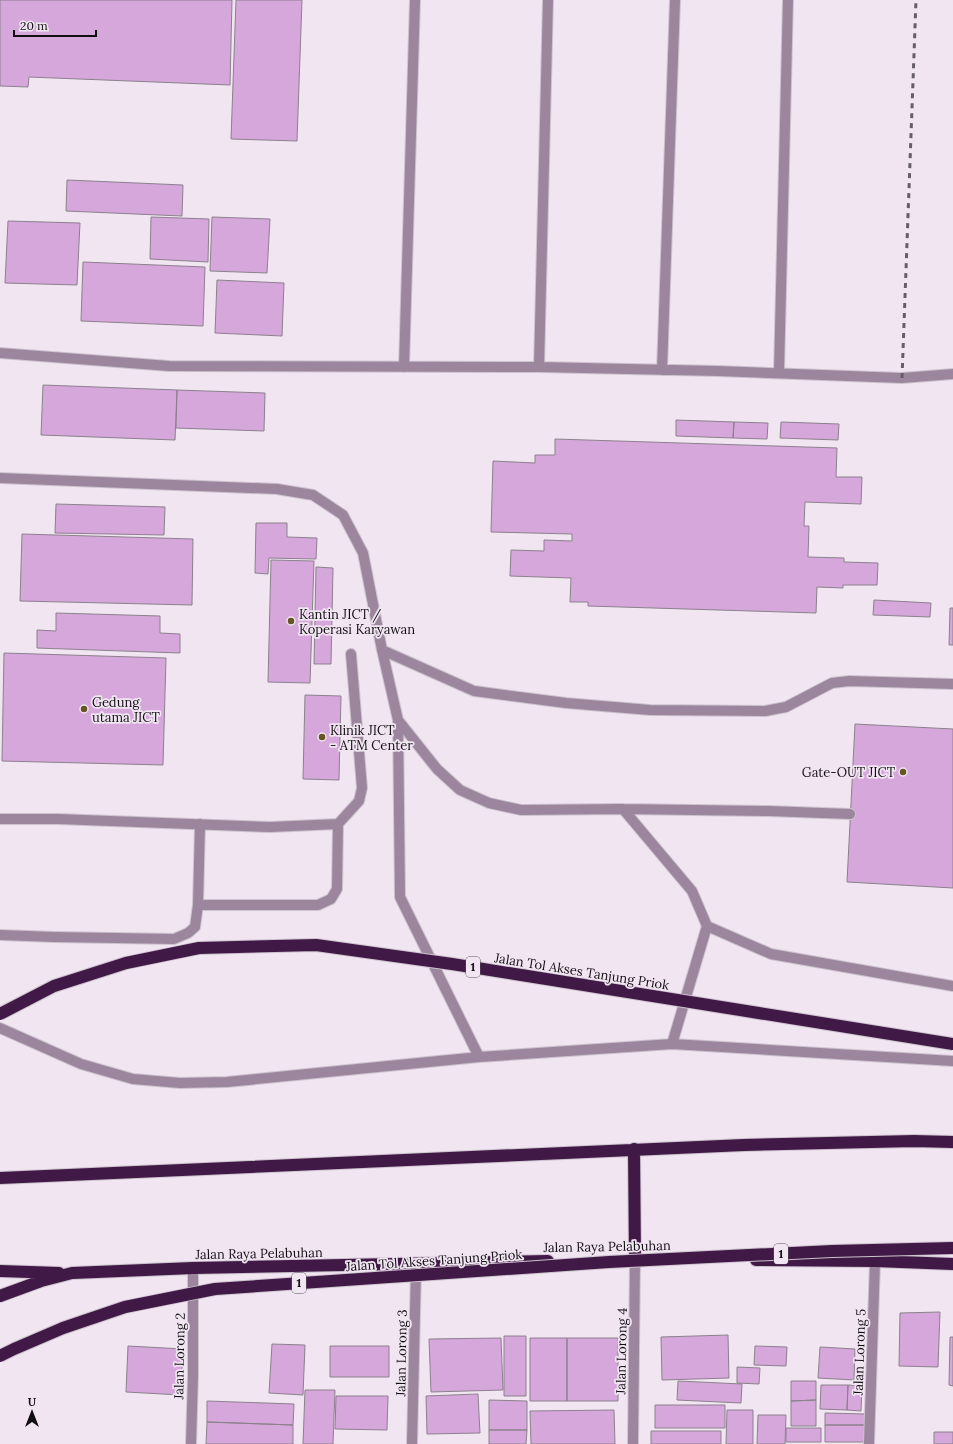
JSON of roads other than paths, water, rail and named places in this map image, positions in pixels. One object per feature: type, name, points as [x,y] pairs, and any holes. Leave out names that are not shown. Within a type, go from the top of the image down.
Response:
[{"type":"highway","name":"Jalan Tol Akses Tanjung Priok","points":[[0,1014],[54,986],[126,963],[199,948],[316,945],[452,964],[953,1044]]},
{"type":"highway","points":[[0,1178],[760,1144],[914,1141],[953,1142]]},
{"type":"highway","points":[[634,1149],[635,1259]]},
{"type":"highway","name":"Jalan Tol Akses Tanjung Priok","points":[[0,1356],[14,1348],[63,1328],[124,1307],[215,1289],[609,1262],[832,1251],[953,1248]]},
{"type":"highway","name":"Jalan Raya Pelabuhan","points":[[0,1296],[72,1273],[193,1268],[635,1259],[875,1260],[953,1264]]},
{"type":"highway","points":[[0,1271],[72,1273]]},
{"type":"street","points":[[404,367],[415,0]]},
{"type":"street","points":[[539,368],[548,0]]},
{"type":"street","points":[[662,370],[675,0]]},
{"type":"street","points":[[779,372],[788,0]]},
{"type":"street","points":[[0,353],[169,366],[662,370],[779,372],[902,378],[953,374]]},
{"type":"street","points":[[0,478],[277,489],[313,495],[343,515],[363,553],[382,650],[398,720],[400,896],[479,1057]]},
{"type":"street","points":[[382,650],[474,691],[566,703],[650,710],[765,711],[786,707],[832,683],[849,681],[953,684]]},
{"type":"street","points":[[198,905],[318,905],[331,899],[337,889],[338,824],[359,801],[362,788],[351,654]]},
{"type":"street","points":[[398,720],[437,769],[460,790],[489,804],[521,810],[623,809],[850,814]]},
{"type":"street","points":[[623,809],[692,891],[707,926],[672,1044]]},
{"type":"street","points":[[0,819],[58,819],[270,827],[338,824]]},
{"type":"street","points":[[0,935],[174,938],[188,934],[195,927],[198,905],[200,824]]},
{"type":"street","points":[[707,926],[771,954],[953,986]]},
{"type":"street","points":[[0,1028],[81,1064],[133,1078],[180,1083],[227,1082],[479,1057],[672,1044],[953,1061]]},
{"type":"street","name":"Jalan Lorong 4","points":[[632,1444],[635,1259]]},
{"type":"street","name":"Jalan Lorong 5","points":[[869,1444],[875,1260]]},
{"type":"street","name":"Jalan Lorong 3","points":[[412,1444],[416,1263]]},
{"type":"street","name":"Jalan Lorong 2","points":[[190,1444],[193,1268]]},
{"type":"railway","points":[[902,378],[916,0]]},
{"type":"place","name":"Kantin JICT / Koperasi Karyawan","points":[[291,621]]},
{"type":"place","name":"Gedung utama JICT","points":[[84,709]]},
{"type":"place","name":"Klinik JICT - ATM Center","points":[[322,737]]},
{"type":"place","name":"Gate-OUT JICT","points":[[903,772]]}]
